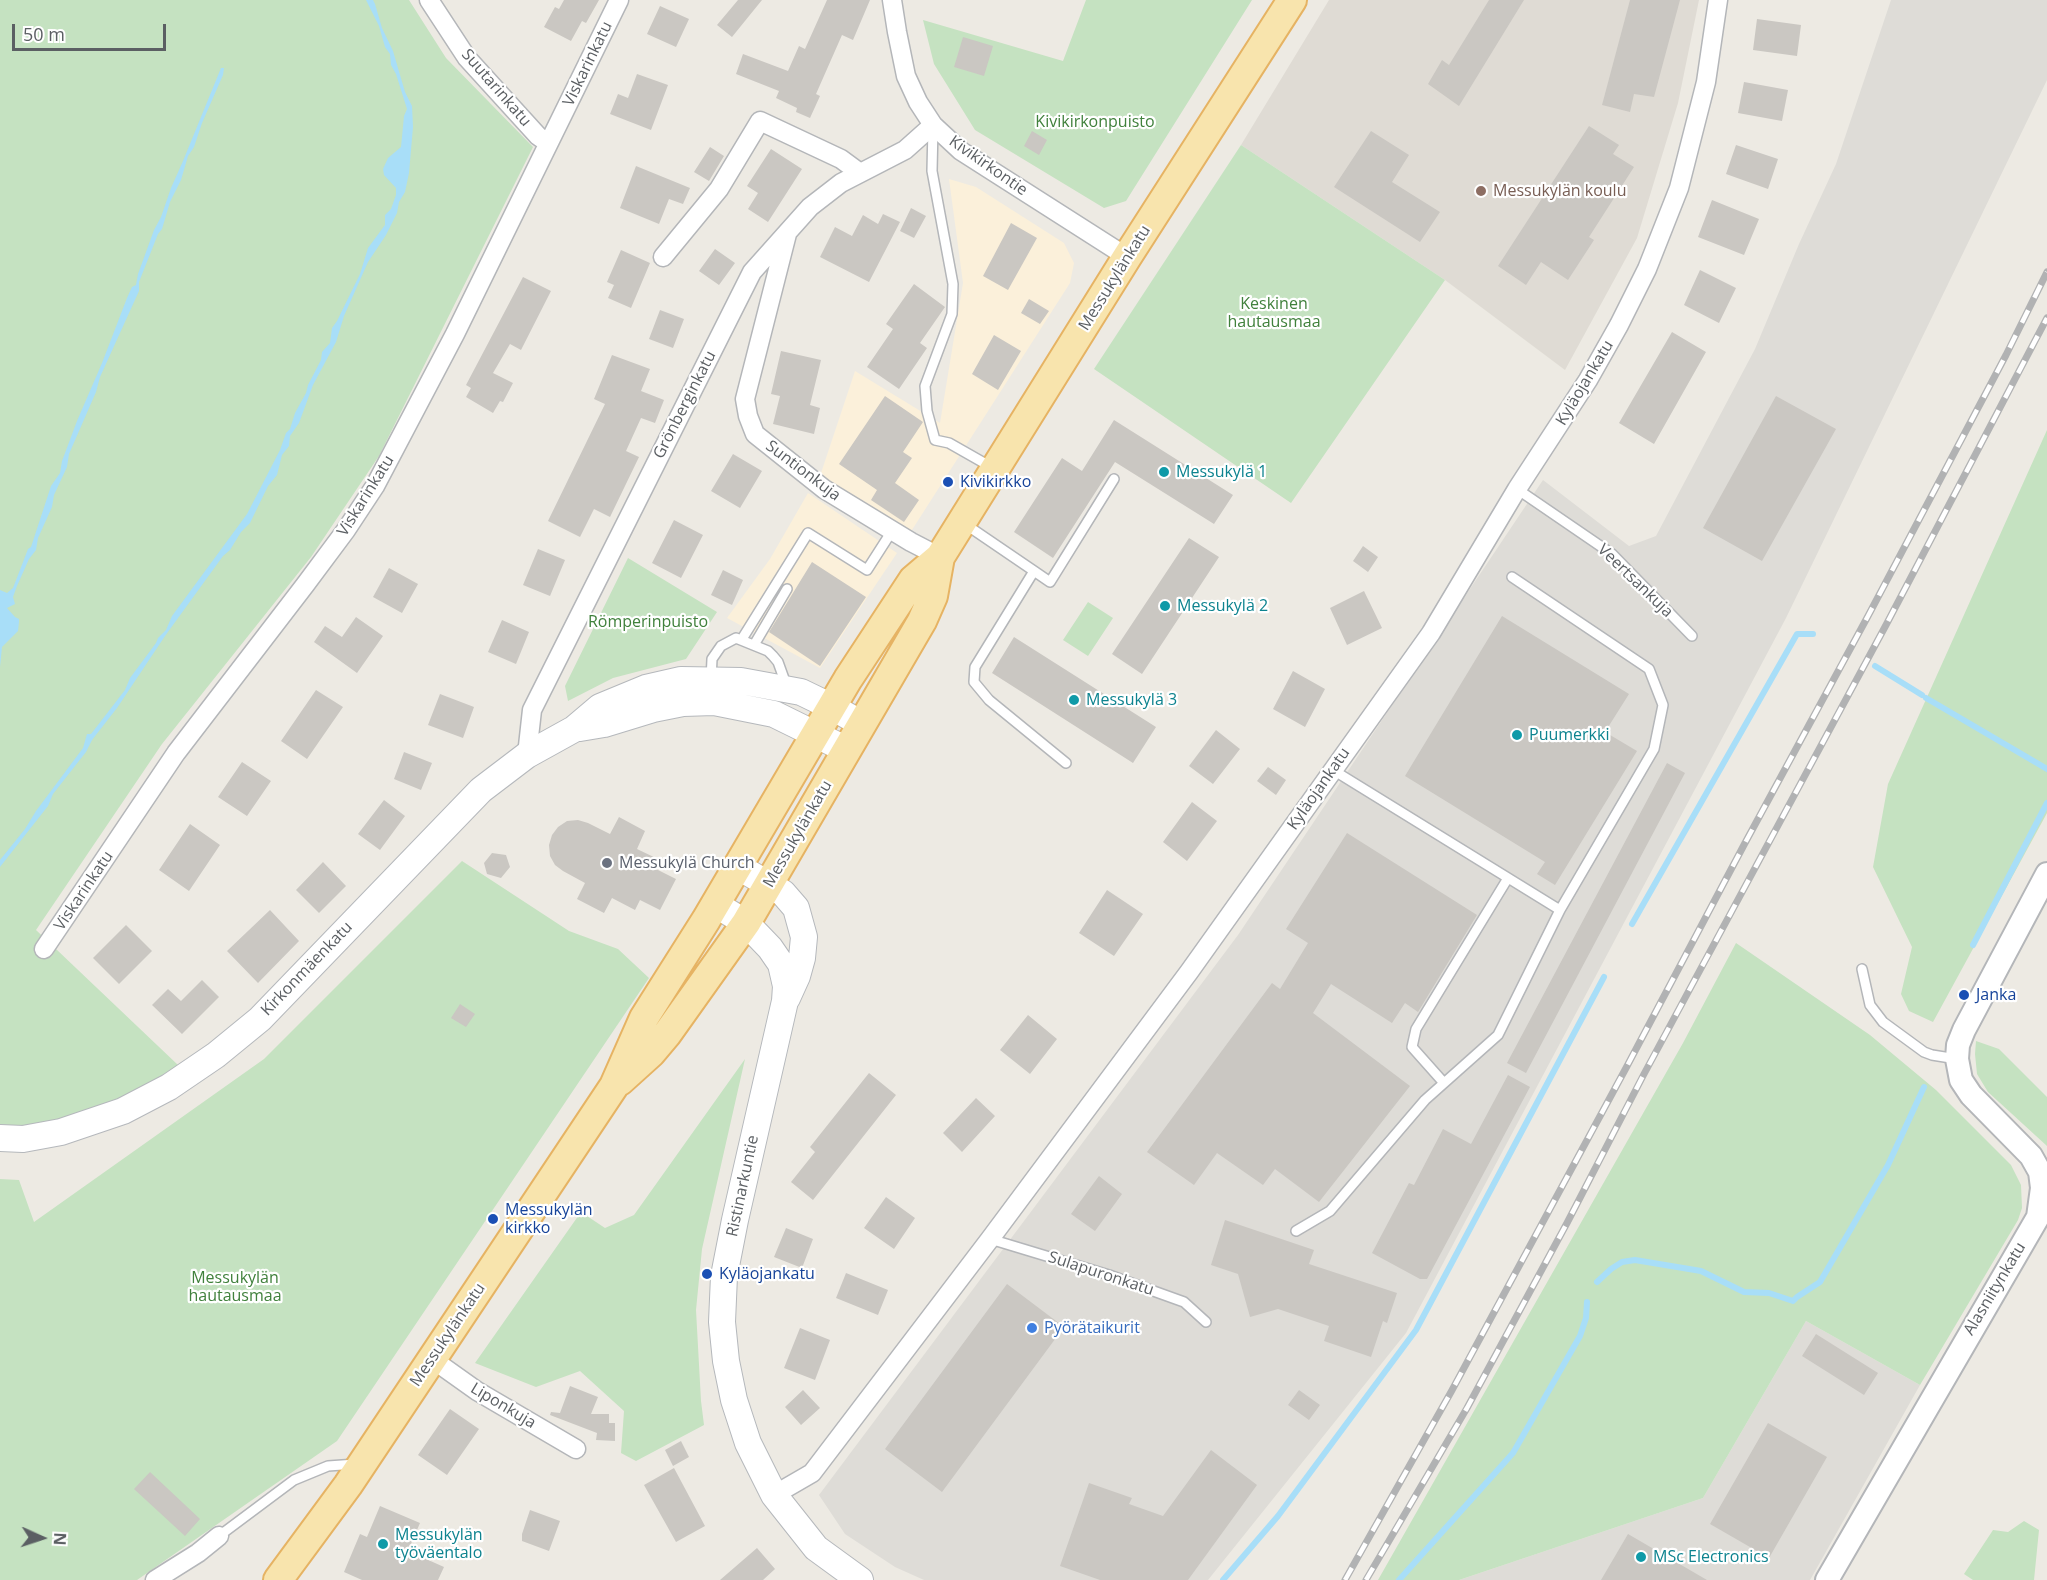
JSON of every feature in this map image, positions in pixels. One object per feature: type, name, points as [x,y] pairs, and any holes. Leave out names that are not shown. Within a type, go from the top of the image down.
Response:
[{"type":"main road","name":"Messukylänkatu","points":[[278,1580],[362,1464],[614,1086],[644,1018],[832,707],[913,580],[940,557],[1127,257],[1292,0]]},
{"type":"main road","name":"Messukylänkatu","points":[[614,1086],[651,1053],[667,1034],[746,923],[922,621],[933,596],[940,557]]},
{"type":"main road","name":"Kirkonmäenkatu","points":[[0,1138],[23,1139],[61,1132],[123,1111],[169,1087],[216,1055],[260,1019],[481,790],[527,755],[574,729],[600,707],[646,688],[681,680],[711,691],[739,706],[774,714],[847,750]]},
{"type":"main road","name":"Kirkonmäenkatu","points":[[711,691],[741,681],[788,689],[801,692],[862,724]]},
{"type":"main road","name":"Ristinarkuntie","points":[[737,866],[783,892],[796,908],[804,938],[802,958],[797,976],[785,1001]]},
{"type":"main road","name":"Ristinarkuntie","points":[[715,904],[746,923],[770,948],[781,964],[786,986],[785,1001],[724,1276],[722,1322],[726,1361],[734,1400],[748,1443],[774,1495],[816,1548],[860,1580]]},
{"type":"street","name":"Suutarinkatu","points":[[429,0],[467,58],[538,136],[548,143]]},
{"type":"street","name":"Viskarinkatu","points":[[44,949],[176,753],[312,576],[375,486],[455,334],[619,0]]},
{"type":"street","name":"Kivikirkontie","points":[[892,0],[906,76],[918,102],[933,125],[961,151],[1127,257]]},
{"type":"street","name":"Kyläojankatu","points":[[774,1495],[812,1473],[1189,972],[1431,633],[1517,489],[1588,380],[1647,269],[1679,188],[1706,82],[1718,0]]},
{"type":"street","points":[[663,257],[718,189],[760,121],[841,159],[860,173]]},
{"type":"street","name":"Grönberginkatu","points":[[527,755],[532,710],[752,272],[810,207],[841,183],[905,150],[933,125]]},
{"type":"street","name":"Suntionkuja","points":[[787,232],[745,399],[748,416],[756,434],[824,489],[892,531],[940,557]]},
{"type":"street","points":[[1957,1059],[1958,1045],[1964,1030],[2047,874]]},
{"type":"street","name":"Alasniitynkatu","points":[[1827,1580],[2038,1216],[2043,1172],[2031,1156],[1971,1095],[1961,1080],[1957,1059]]},
{"type":"street","name":"Liponkuja","points":[[432,1359],[477,1392],[576,1449]]},
{"type":"street","points":[[154,1580],[198,1553],[219,1536]]},
{"type":"lane","points":[[933,125],[932,171],[953,284],[952,314],[925,386],[927,411],[935,440],[949,443],[994,469]]},
{"type":"lane","points":[[962,522],[1050,582],[1114,479]]},
{"type":"lane","name":"Veertsankuja","points":[[1517,489],[1612,554],[1692,636]]},
{"type":"lane","points":[[742,639],[808,533],[867,570],[892,531]]},
{"type":"lane","points":[[1034,571],[975,667],[974,682],[990,700],[1066,763]]},
{"type":"lane","points":[[1296,1231],[1330,1211],[1425,1100],[1498,1035],[1560,910],[1654,749],[1663,705],[1649,669],[1512,578]]},
{"type":"lane","points":[[754,645],[788,589]]},
{"type":"lane","points":[[711,691],[712,659],[721,646],[736,638],[773,656],[778,662],[788,689]]},
{"type":"lane","points":[[1333,770],[1560,910]]},
{"type":"lane","points":[[1444,1083],[1412,1047],[1416,1029],[1508,878]]},
{"type":"lane","points":[[1862,969],[1870,1005],[1883,1022],[1924,1052],[1957,1059]]},
{"type":"lane","name":"Sulapuronkatu","points":[[990,1239],[1109,1275],[1184,1302],[1206,1322]]},
{"type":"lane","points":[[219,1536],[294,1480],[328,1466],[362,1464]]},
{"type":"shaded area","name":"Messukylän koulu","points":[[1329,0],[1699,0],[1678,103],[1637,238],[1565,370],[1445,280],[1241,145]]},
{"type":"shaded area","points":[[1891,0],[2047,0],[2047,80],[1786,618],[1406,1333],[1208,1580],[924,1580],[895,1567],[845,1534],[819,1495],[1238,935],[1543,480],[1629,546],[1656,536],[1755,349],[1799,244],[1836,164]]},
{"type":"shaded area","points":[[949,179],[976,187],[1064,243],[1074,263],[1070,283],[910,533],[820,476],[855,371],[940,423],[963,283]]},
{"type":"shaded area","points":[[808,493],[897,553],[820,668],[727,618],[770,559]]},
{"type":"shaded area","points":[[1806,1321],[1920,1385],[1810,1580],[1459,1580],[1703,1498]]},
{"type":"green space","points":[[0,0],[409,0],[446,58],[533,147],[379,456],[311,557],[162,744],[36,930],[178,1065],[111,1105],[35,1126],[9,1128],[0,1127]]},
{"type":"green space","name":"Kivikirkonpuisto","points":[[1086,0],[1252,0],[1126,201],[1104,208],[975,130],[934,64],[923,20],[1063,61]]},
{"type":"green space","name":"Keskinen hautausmaa","points":[[1241,145],[1445,280],[1291,503],[1094,369]]},
{"type":"green space","points":[[2047,430],[2047,813],[1933,1022],[1909,1011],[1901,994],[1912,947],[1873,867],[1888,784]]},
{"type":"green space","name":"Römperinpuisto","points":[[628,558],[717,612],[686,659],[613,678],[568,701],[565,686]]},
{"type":"green space","points":[[1088,602],[1113,618],[1088,656],[1063,640]]},
{"type":"green space","name":"Messukylän hautausmaa","points":[[462,861],[569,931],[618,949],[649,978],[337,1441],[137,1580],[0,1580],[0,1179],[19,1180],[34,1222],[264,1059]]},
{"type":"green space","points":[[1736,943],[1870,1035],[1936,1090],[2011,1165],[2021,1185],[2022,1208],[2018,1220],[1920,1385],[1806,1321],[1703,1498],[1459,1580],[1378,1580],[1683,1043]]},
{"type":"green space","points":[[1976,1041],[1999,1049],[2047,1097],[2047,1146],[1988,1092],[1977,1074]]},
{"type":"green space","points":[[745,1059],[702,1249],[696,1310],[704,1425],[636,1461],[621,1453],[624,1411],[580,1371],[536,1387],[475,1363],[581,1212],[605,1228],[634,1215]]},
{"type":"green space","points":[[2024,1521],[2039,1530],[2034,1580],[1973,1580],[1964,1574],[1993,1530],[2008,1532]]},
{"type":"water","points":[[366,0],[373,0],[375,4],[382,28],[393,51],[405,92],[412,106],[413,127],[409,173],[397,213],[368,262],[344,316],[336,342],[313,385],[299,423],[290,436],[289,446],[282,455],[277,475],[268,486],[250,523],[165,636],[86,752],[53,794],[48,806],[0,867],[0,860],[83,748],[87,734],[91,734],[125,690],[130,678],[166,630],[172,616],[247,514],[290,429],[295,413],[321,360],[322,352],[330,343],[332,328],[360,274],[368,248],[385,225],[385,215],[391,209],[396,188],[384,175],[383,169],[388,158],[401,147],[404,116],[407,109],[391,65],[390,54]]},
{"type":"water","points":[[221,68],[224,68],[223,75],[170,202],[162,229],[139,282],[139,291],[100,377],[96,392],[69,454],[67,467],[54,495],[52,507],[38,538],[36,550],[29,559],[17,586],[13,597],[15,604],[7,608],[19,619],[18,631],[2,647],[0,667],[0,590],[7,593],[13,588],[28,549],[31,547],[51,486],[60,473],[62,461],[77,421],[127,298],[132,287],[136,285],[154,230]]},
{"type":"building","points":[[564,0],[599,0],[586,23],[582,21],[571,41],[544,27],[555,7],[559,9]]},
{"type":"building","points":[[738,0],[762,0],[732,37],[717,25]]},
{"type":"building","points":[[827,0],[870,0],[853,40],[842,35],[816,94],[820,96],[810,118],[796,112],[797,108],[776,98],[779,91],[736,74],[743,54],[788,71],[799,46],[805,49]]},
{"type":"building","points":[[1489,0],[1524,0],[1459,106],[1428,84],[1442,60],[1449,65]]},
{"type":"building","points":[[1630,0],[1680,0],[1654,97],[1634,94],[1630,112],[1602,105]]},
{"type":"building","points":[[660,6],[689,19],[676,47],[647,34]]},
{"type":"building","points":[[1757,19],[1801,25],[1797,56],[1753,50]]},
{"type":"building","points":[[963,37],[993,46],[984,76],[954,67]]},
{"type":"building","points":[[637,74],[668,85],[651,130],[610,114],[618,94],[628,98]]},
{"type":"building","points":[[1744,82],[1788,90],[1782,121],[1738,113]]},
{"type":"building","points":[[1589,126],[1619,145],[1613,154],[1634,167],[1589,237],[1594,240],[1568,280],[1541,262],[1526,285],[1498,266]]},
{"type":"building","points":[[1032,131],[1047,140],[1039,155],[1024,146]]},
{"type":"building","points":[[1371,131],[1409,155],[1392,182],[1440,212],[1420,242],[1334,187]]},
{"type":"building","points":[[1736,145],[1778,159],[1768,189],[1726,174]]},
{"type":"building","points":[[710,147],[724,156],[709,181],[694,172]]},
{"type":"building","points":[[771,149],[802,169],[768,222],[748,209],[758,193],[747,186]]},
{"type":"building","points":[[636,166],[690,188],[683,204],[669,199],[659,224],[620,208]]},
{"type":"building","points":[[1712,200],[1759,219],[1744,255],[1698,237]]},
{"type":"building","points":[[911,208],[926,216],[914,238],[900,231]]},
{"type":"building","points":[[883,214],[900,222],[869,282],[820,257],[835,227],[852,236],[863,215],[878,224]]},
{"type":"building","points":[[1011,223],[1037,238],[1008,290],[983,276]]},
{"type":"building","points":[[715,249],[735,263],[719,285],[699,271]]},
{"type":"building","points":[[621,250],[650,263],[631,308],[608,298],[614,285],[607,282]]},
{"type":"building","points":[[1700,270],[1736,288],[1719,323],[1684,305]]},
{"type":"building","points":[[523,277],[551,291],[521,350],[510,344],[493,373],[513,383],[503,402],[500,401],[493,413],[466,397],[471,388],[466,385]]},
{"type":"building","points":[[914,284],[945,307],[920,343],[927,348],[899,389],[867,367],[893,329],[886,324]]},
{"type":"building","points":[[1029,299],[1049,311],[1040,324],[1021,313]]},
{"type":"building","points":[[660,310],[684,319],[673,348],[649,339]]},
{"type":"building","points":[[1672,332],[1706,352],[1654,444],[1619,423]]},
{"type":"building","points":[[994,335],[1021,351],[998,390],[972,374]]},
{"type":"building","points":[[781,351],[821,360],[810,405],[820,408],[814,434],[773,424],[780,396],[771,394]]},
{"type":"building","points":[[612,355],[650,369],[641,391],[664,400],[655,423],[641,418],[626,451],[639,457],[610,517],[594,509],[580,537],[548,521],[605,404],[594,399]]},
{"type":"building","points":[[885,396],[923,422],[903,452],[912,458],[895,483],[919,500],[904,522],[871,500],[877,490],[839,464]]},
{"type":"building","points":[[1776,396],[1836,429],[1762,561],[1703,528]]},
{"type":"building","points":[[1114,420],[1233,495],[1214,524],[1115,462],[1053,558],[1014,532],[1062,458],[1082,471]]},
{"type":"building","points":[[733,454],[762,471],[740,508],[711,491]]},
{"type":"building","points":[[674,520],[703,535],[681,578],[652,563]]},
{"type":"building","name":"Messukylä 2","points":[[1189,538],[1219,557],[1142,674],[1112,654]]},
{"type":"building","points":[[1363,546],[1378,557],[1368,572],[1353,561]]},
{"type":"building","points":[[538,549],[565,560],[550,596],[523,585]]},
{"type":"building","points":[[812,562],[866,597],[820,666],[769,632]]},
{"type":"building","points":[[389,568],[418,584],[402,613],[373,597]]},
{"type":"building","points":[[723,570],[743,580],[732,605],[711,595]]},
{"type":"building","points":[[1364,591],[1382,628],[1347,645],[1330,608]]},
{"type":"building","name":"Puumerkki","points":[[1502,616],[1629,694],[1605,732],[1637,751],[1555,885],[1537,874],[1545,862],[1405,776]]},
{"type":"building","points":[[356,617],[383,636],[357,673],[314,642],[325,626],[342,637]]},
{"type":"building","points":[[502,620],[529,632],[516,664],[488,652]]},
{"type":"building","name":"Messukylä 3","points":[[1014,637],[1156,727],[1133,763],[992,673]]},
{"type":"building","points":[[1293,671],[1325,689],[1305,727],[1273,709]]},
{"type":"building","points":[[316,690],[343,707],[307,759],[281,741]]},
{"type":"building","points":[[440,694],[474,707],[463,738],[428,725]]},
{"type":"building","points":[[1216,730],[1240,749],[1213,784],[1189,766]]},
{"type":"building","points":[[404,752],[432,763],[421,790],[394,779]]},
{"type":"building","points":[[242,762],[271,781],[247,816],[218,797]]},
{"type":"building","points":[[1667,763],[1685,773],[1526,1073],[1507,1063]]},
{"type":"building","points":[[1268,767],[1286,780],[1276,795],[1257,781]]},
{"type":"building","points":[[384,800],[405,816],[380,850],[358,834]]},
{"type":"building","points":[[1192,802],[1217,821],[1187,861],[1163,842]]},
{"type":"building","name":"Messukylä Church","points":[[619,817],[645,831],[637,849],[660,860],[656,869],[676,879],[660,910],[640,900],[635,910],[612,898],[604,913],[577,899],[585,883],[555,865],[550,856],[549,845],[552,835],[567,821],[578,820],[588,823],[610,834]]},
{"type":"building","points":[[190,824],[220,845],[189,891],[159,870]]},
{"type":"building","points":[[1347,833],[1477,915],[1418,1012],[1405,1003],[1392,1023],[1331,984],[1313,1013],[1410,1086],[1319,1202],[1275,1169],[1263,1185],[1217,1153],[1194,1185],[1147,1152],[1272,983],[1280,989],[1308,943],[1286,929]]},
{"type":"building","points":[[492,853],[506,855],[510,867],[501,878],[487,874],[484,863]]},
{"type":"building","points":[[323,862],[346,886],[319,913],[296,890]]},
{"type":"building","points":[[1107,890],[1143,914],[1114,956],[1079,933]]},
{"type":"building","points":[[270,910],[299,941],[258,983],[227,951]]},
{"type":"building","points":[[126,925],[152,951],[119,984],[93,958]]},
{"type":"building","points":[[202,980],[219,997],[182,1034],[152,1005],[168,989],[181,1001]]},
{"type":"building","points":[[460,1004],[475,1014],[466,1027],[451,1018]]},
{"type":"building","points":[[1028,1015],[1057,1039],[1030,1074],[1000,1050]]},
{"type":"building","points":[[869,1073],[896,1095],[813,1200],[791,1182],[815,1152],[810,1147]]},
{"type":"building","points":[[1508,1075],[1530,1087],[1427,1279],[1420,1279],[1372,1253],[1409,1183],[1414,1185],[1443,1129],[1471,1144]]},
{"type":"building","points":[[976,1098],[995,1116],[962,1152],[943,1133]]},
{"type":"building","points":[[1099,1176],[1122,1194],[1095,1231],[1071,1214]]},
{"type":"building","points":[[886,1197],[915,1218],[894,1249],[864,1228]]},
{"type":"building","points":[[1225,1220],[1314,1250],[1309,1264],[1397,1293],[1387,1323],[1383,1321],[1371,1357],[1324,1341],[1329,1326],[1278,1309],[1250,1317],[1238,1274],[1211,1265]]},
{"type":"building","points":[[786,1228],[813,1239],[802,1268],[774,1257]]},
{"type":"building","points":[[846,1273],[888,1290],[878,1315],[836,1298]]},
{"type":"building","points":[[1007,1284],[1064,1327],[942,1492],[885,1449]]},
{"type":"building","points":[[800,1328],[830,1340],[815,1380],[784,1368]]},
{"type":"building","points":[[1816,1334],[1878,1373],[1864,1395],[1802,1356]]},
{"type":"building","points":[[570,1386],[598,1397],[591,1414],[609,1414],[609,1423],[615,1423],[615,1441],[596,1440],[597,1433],[550,1415],[551,1412],[560,1413]]},
{"type":"building","points":[[803,1390],[820,1408],[801,1425],[785,1407]]},
{"type":"building","points":[[1299,1390],[1320,1405],[1309,1420],[1288,1405]]},
{"type":"building","points":[[450,1409],[479,1429],[447,1475],[418,1455]]},
{"type":"building","points":[[1768,1423],[1827,1457],[1769,1558],[1710,1524]]},
{"type":"building","points":[[681,1441],[689,1457],[673,1466],[665,1450]]},
{"type":"building","points":[[1211,1450],[1257,1485],[1188,1580],[1100,1580],[1060,1566],[1089,1483],[1132,1498],[1129,1504],[1163,1516]]},
{"type":"building","points":[[674,1468],[705,1526],[676,1542],[644,1485]]},
{"type":"building","points":[[150,1472],[200,1519],[185,1536],[134,1489]]},
{"type":"building","name":"Messukylän työväentalo","points":[[380,1506],[420,1523],[408,1551],[444,1567],[438,1580],[362,1580],[344,1572],[360,1534],[367,1537]]},
{"type":"building","points":[[530,1510],[560,1521],[549,1551],[522,1541]]},
{"type":"building","name":"MSc Electronics","points":[[1628,1534],[1707,1580],[1601,1580]]},
{"type":"building","points":[[757,1548],[775,1569],[763,1580],[720,1580]]},
{"type":"waterway","points":[[1632,924],[1797,634],[1813,634]]},
{"type":"waterway","points":[[1875,666],[1922,695]]},
{"type":"waterway","points":[[1926,698],[2047,769]]},
{"type":"waterway","points":[[1973,945],[2047,803]]},
{"type":"waterway","points":[[1223,1580],[1278,1516],[1416,1330],[1604,977]]},
{"type":"waterway","points":[[1597,1282],[1622,1262],[1635,1260],[1701,1271],[1744,1292],[1769,1293],[1793,1301],[1820,1282],[1888,1165],[1924,1087]]},
{"type":"waterway","points":[[1399,1580],[1513,1453],[1580,1336],[1586,1318],[1587,1302]]},
{"type":"railway","points":[[1345,1580],[1451,1392],[1626,1068],[1868,616],[2006,355],[2047,272]]},
{"type":"railway","points":[[1366,1580],[1467,1408],[1567,1223],[2047,318]]},
{"type":"place","name":"Messukylän koulu","points":[[1481,191]]},
{"type":"place","name":"Messukylä 1","points":[[1164,472]]},
{"type":"place","name":"Kivikirkko","points":[[948,482]]},
{"type":"place","name":"Messukylä 2","points":[[1165,606]]},
{"type":"place","name":"Messukylä 3","points":[[1074,700]]},
{"type":"place","name":"Puumerkki","points":[[1517,735]]},
{"type":"place","name":"Messukylä Church","points":[[607,863]]},
{"type":"place","name":"Janka","points":[[1964,995]]},
{"type":"place","name":"Messukylän kirkko","points":[[493,1219]]},
{"type":"place","name":"Kyläojankatu","points":[[707,1274]]},
{"type":"place","name":"Pyörätaikurit","points":[[1032,1328]]},
{"type":"place","name":"Messukylän työväentalo","points":[[383,1544]]},
{"type":"place","name":"MSc Electronics","points":[[1641,1557]]}]
